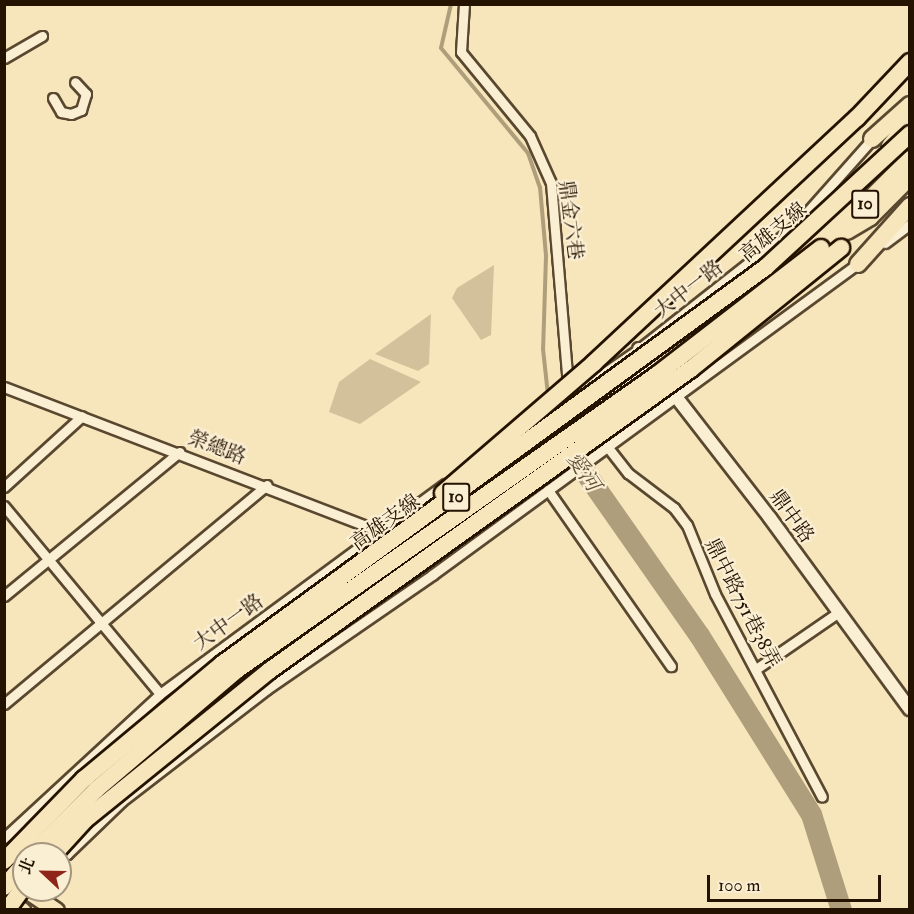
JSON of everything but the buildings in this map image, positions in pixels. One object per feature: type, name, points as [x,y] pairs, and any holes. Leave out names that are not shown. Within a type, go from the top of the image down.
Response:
[{"type":"highway","points":[[328,590],[594,363],[857,118],[909,62]]},
{"type":"highway","points":[[872,139],[909,105]]},
{"type":"highway","points":[[658,360],[825,228],[909,121]]},
{"type":"highway","name":"高雄支線","points":[[4,861],[84,779],[222,664],[328,590],[766,267],[909,134]]},
{"type":"highway","name":"高雄支線","points":[[44,842],[97,789],[237,670],[821,248],[909,159]]},
{"type":"highway","points":[[821,248],[870,217],[909,177]]},
{"type":"highway","points":[[65,842],[85,820],[269,671],[681,376],[841,248],[909,189]]},
{"type":"highway","points":[[858,264],[909,206]]},
{"type":"highway","points":[[115,795],[237,683],[548,465],[573,429]]},
{"type":"highway","points":[[71,842],[102,808]]},
{"type":"main road","points":[[4,898],[16,909]]},
{"type":"street","name":"鼎金六巷","points":[[464,4],[460,52],[530,136],[551,183],[568,397]]},
{"type":"street","points":[[4,58],[42,36]]},
{"type":"street","points":[[53,98],[61,112],[71,114],[81,110],[86,94],[75,82]]},
{"type":"street","name":"大中一路","points":[[4,838],[160,694],[488,453],[639,349],[794,227],[909,97]]},
{"type":"street","points":[[72,849],[122,801],[267,689],[548,490],[858,264],[909,224]]},
{"type":"street","name":"鼎中路","points":[[639,349],[658,360],[677,396],[909,709]]},
{"type":"street","points":[[399,542],[551,437],[573,429],[658,360]]},
{"type":"street","name":"榮總路","points":[[4,387],[267,485],[382,531],[412,551]]},
{"type":"street","points":[[4,487],[82,416]]},
{"type":"street","name":"鼎中路751巷38弄","points":[[606,446],[628,473],[674,508],[687,525],[715,594],[822,797]]},
{"type":"street","points":[[4,596],[179,452]]},
{"type":"street","points":[[59,842],[104,792],[234,680],[412,551],[489,478],[491,466],[488,453]]},
{"type":"street","points":[[4,704],[267,485]]},
{"type":"street","points":[[548,490],[671,666]]},
{"type":"street","points":[[4,506],[160,694]]},
{"type":"street","points":[[412,551],[477,541]]},
{"type":"street","points":[[756,669],[839,612]]},
{"type":"street","points":[[20,842],[30,815]]},
{"type":"shaded area","points":[[494,265],[491,335],[481,340],[452,298],[457,288]]},
{"type":"shaded area","points":[[431,314],[429,364],[418,371],[375,354]]},
{"type":"shaded area","points":[[370,359],[421,382],[360,424],[329,412],[339,382]]},
{"type":"waterway","name":"愛河","points":[[451,4],[441,48],[528,153],[540,187],[546,256],[543,349],[548,395]]},
{"type":"waterway","name":"愛河","points":[[561,438],[699,635],[811,814],[841,910]]}]
